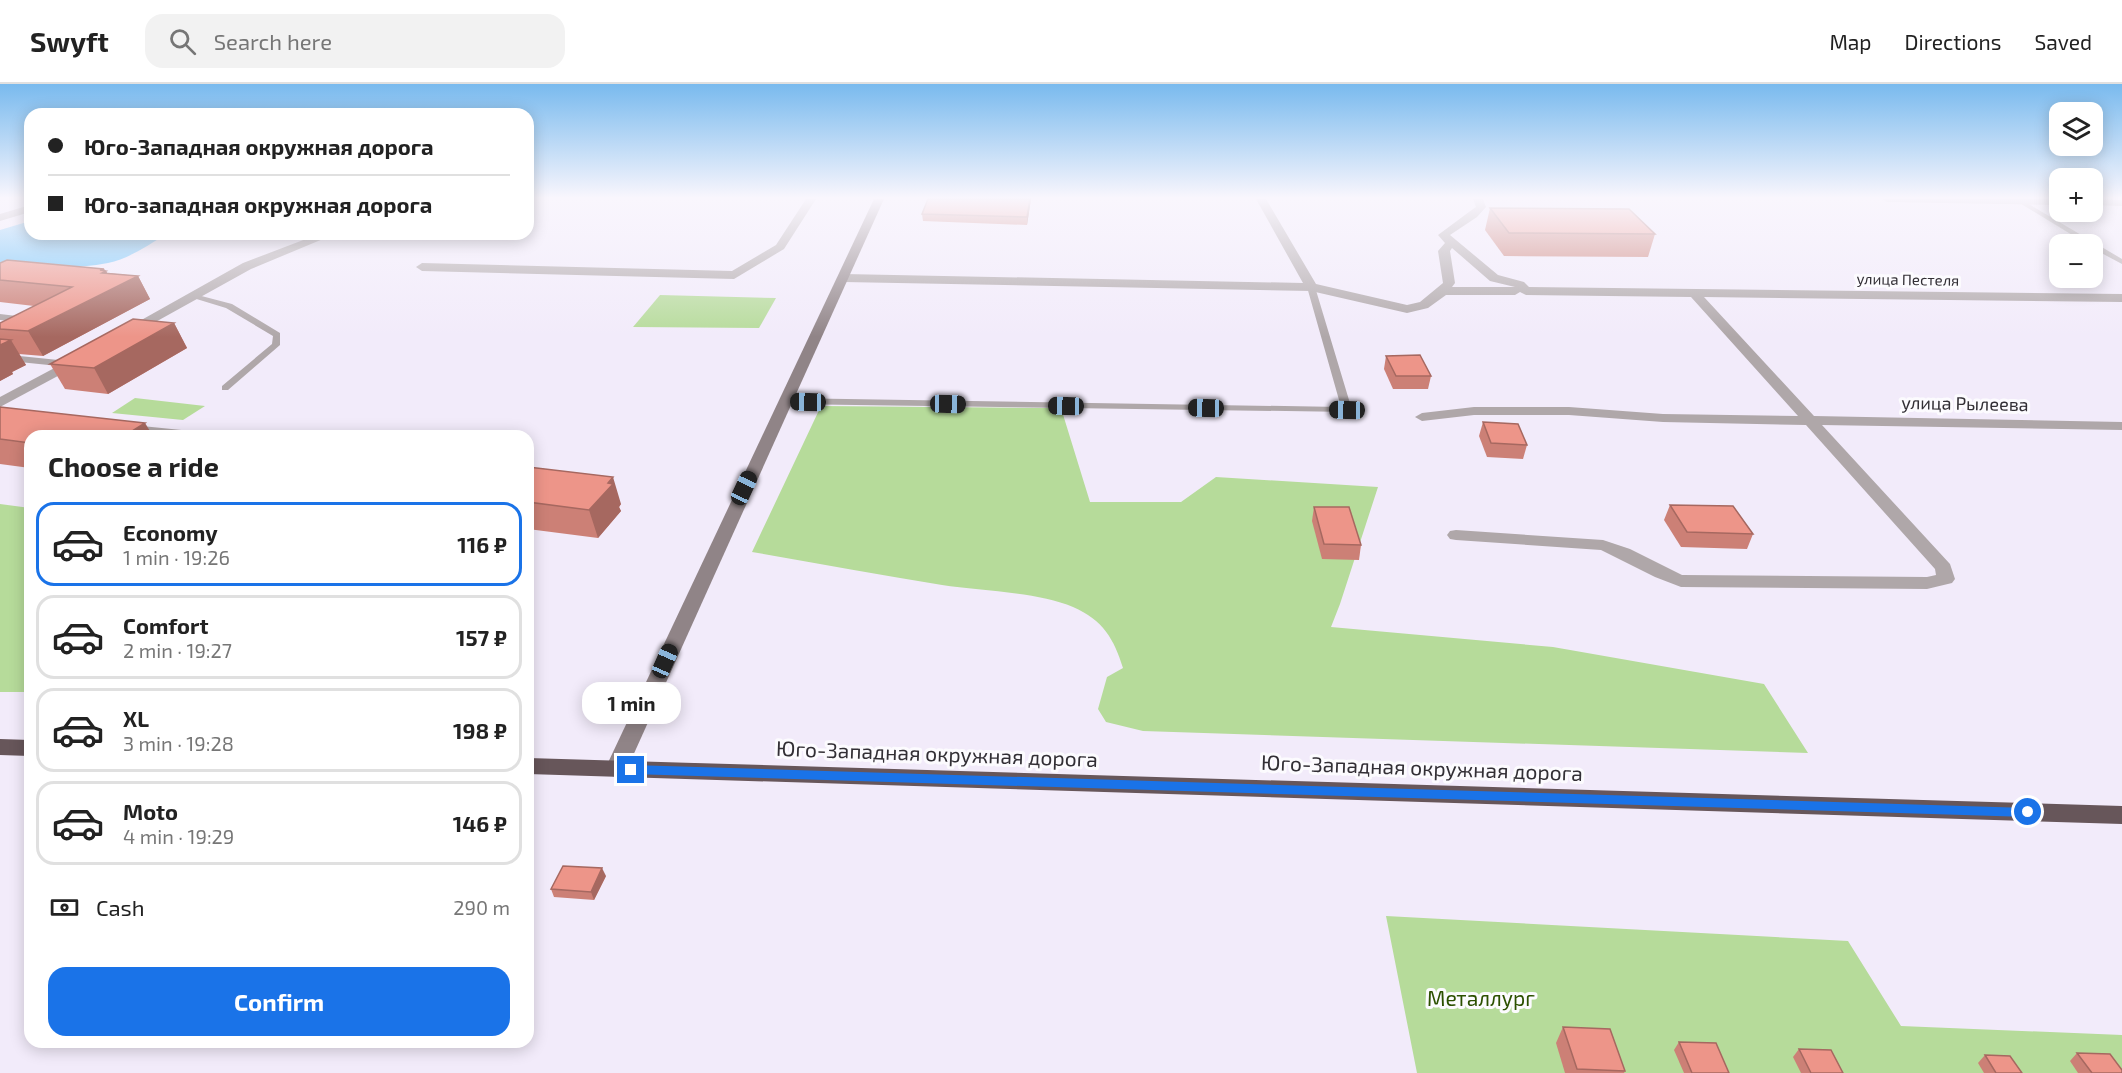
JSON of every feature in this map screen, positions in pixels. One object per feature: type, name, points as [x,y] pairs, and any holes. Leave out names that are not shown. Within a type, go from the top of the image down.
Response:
[{"type":"highway","points":[[0,747],[24,748]]},
{"type":"highway","points":[[534,766],[616,769]]},
{"type":"highway","name":"Юго-Западная окружная дорога","points":[[616,769],[2122,815]]},
{"type":"street","points":[[110,341],[247,266],[300,245]]},
{"type":"street","points":[[422,267],[735,275],[781,245]]},
{"type":"street","points":[[616,769],[784,401],[859,245]]},
{"type":"street","points":[[1287,245],[1311,287]]},
{"type":"street","points":[[844,278],[1311,287],[1407,309],[1424,305],[1443,291],[1449,283],[1444,250],[1450,245]]},
{"type":"street","points":[[1454,245],[1494,278],[1520,285],[1526,291]]},
{"type":"street","name":"улица Пестеля","points":[[1443,291],[2122,298]]},
{"type":"street","points":[[1456,535],[1603,545],[1625,553],[1659,573],[1681,581],[1927,583],[1946,579],[1944,568],[1694,293]]},
{"type":"street","points":[[0,404],[90,353]]},
{"type":"street","name":"улица Рылеева","points":[[1422,417],[1474,411],[1557,411],[1663,418],[2122,426]]},
{"type":"lane","points":[[2094,245],[2122,262]]},
{"type":"lane","points":[[784,401],[1347,410],[1311,287]]},
{"type":"lane","points":[[193,295],[229,306],[277,334],[276,345],[225,388]]},
{"type":"lane","points":[[0,317],[36,322],[23,331]]},
{"type":"lane","points":[[0,357],[69,364]]},
{"type":"lane","points":[[117,426],[155,430]]},
{"type":"green space","points":[[660,295],[776,298],[759,328],[633,327]]},
{"type":"green space","points":[[135,398],[205,406],[183,420],[112,413]]},
{"type":"green space","points":[[821,406],[1061,408],[1090,502],[1181,502],[1216,477],[1378,487],[1331,627],[1553,647],[1764,684],[1808,753],[1143,731],[1106,722],[1098,709],[1107,677],[1123,668],[1116,648],[1106,631],[1092,618],[1073,607],[1026,595],[942,585],[752,552]]},
{"type":"green space","points":[[0,504],[24,507],[24,692],[0,692]]},
{"type":"green space","name":"Металлург","points":[[1386,916],[1848,941],[1901,1026],[2122,1035],[2122,1073],[1417,1073]]},
{"type":"water","points":[[0,245],[148,245],[116,261],[95,265],[40,267],[0,265]]},
{"type":"building","points":[[7,260],[104,269],[100,270],[106,271],[102,273],[138,276],[28,331],[0,329],[0,323],[72,287],[0,280],[0,263]]},
{"type":"building","points":[[133,319],[174,323],[94,368],[50,364]]},
{"type":"building","points":[[0,339],[11,340],[0,345]]},
{"type":"building","points":[[1420,355],[1431,376],[1396,376],[1386,356]]},
{"type":"building","points":[[0,407],[145,423],[134,430],[24,430],[24,442],[0,439]]},
{"type":"building","points":[[1483,422],[1518,424],[1527,445],[1491,443]]},
{"type":"building","points":[[534,468],[613,477],[608,483],[613,484],[589,510],[534,503]]},
{"type":"building","points":[[1670,505],[1733,506],[1753,534],[1687,532]]},
{"type":"building","points":[[1314,507],[1349,507],[1361,545],[1324,544]]},
{"type":"building","points":[[563,866],[602,868],[591,892],[551,889]]},
{"type":"building","points":[[1563,1027],[1610,1029],[1625,1071],[1577,1069]]},
{"type":"building","points":[[1679,1042],[1716,1043],[1729,1073],[1692,1073]]},
{"type":"building","points":[[1799,1049],[1831,1050],[1843,1073],[1811,1073]]},
{"type":"building","points":[[2077,1053],[2110,1054],[2122,1073],[2092,1073]]},
{"type":"building","points":[[1985,1055],[2010,1056],[2022,1073],[1996,1073]]},
{"type":"route","points":[[631,770],[2028,812]]}]
